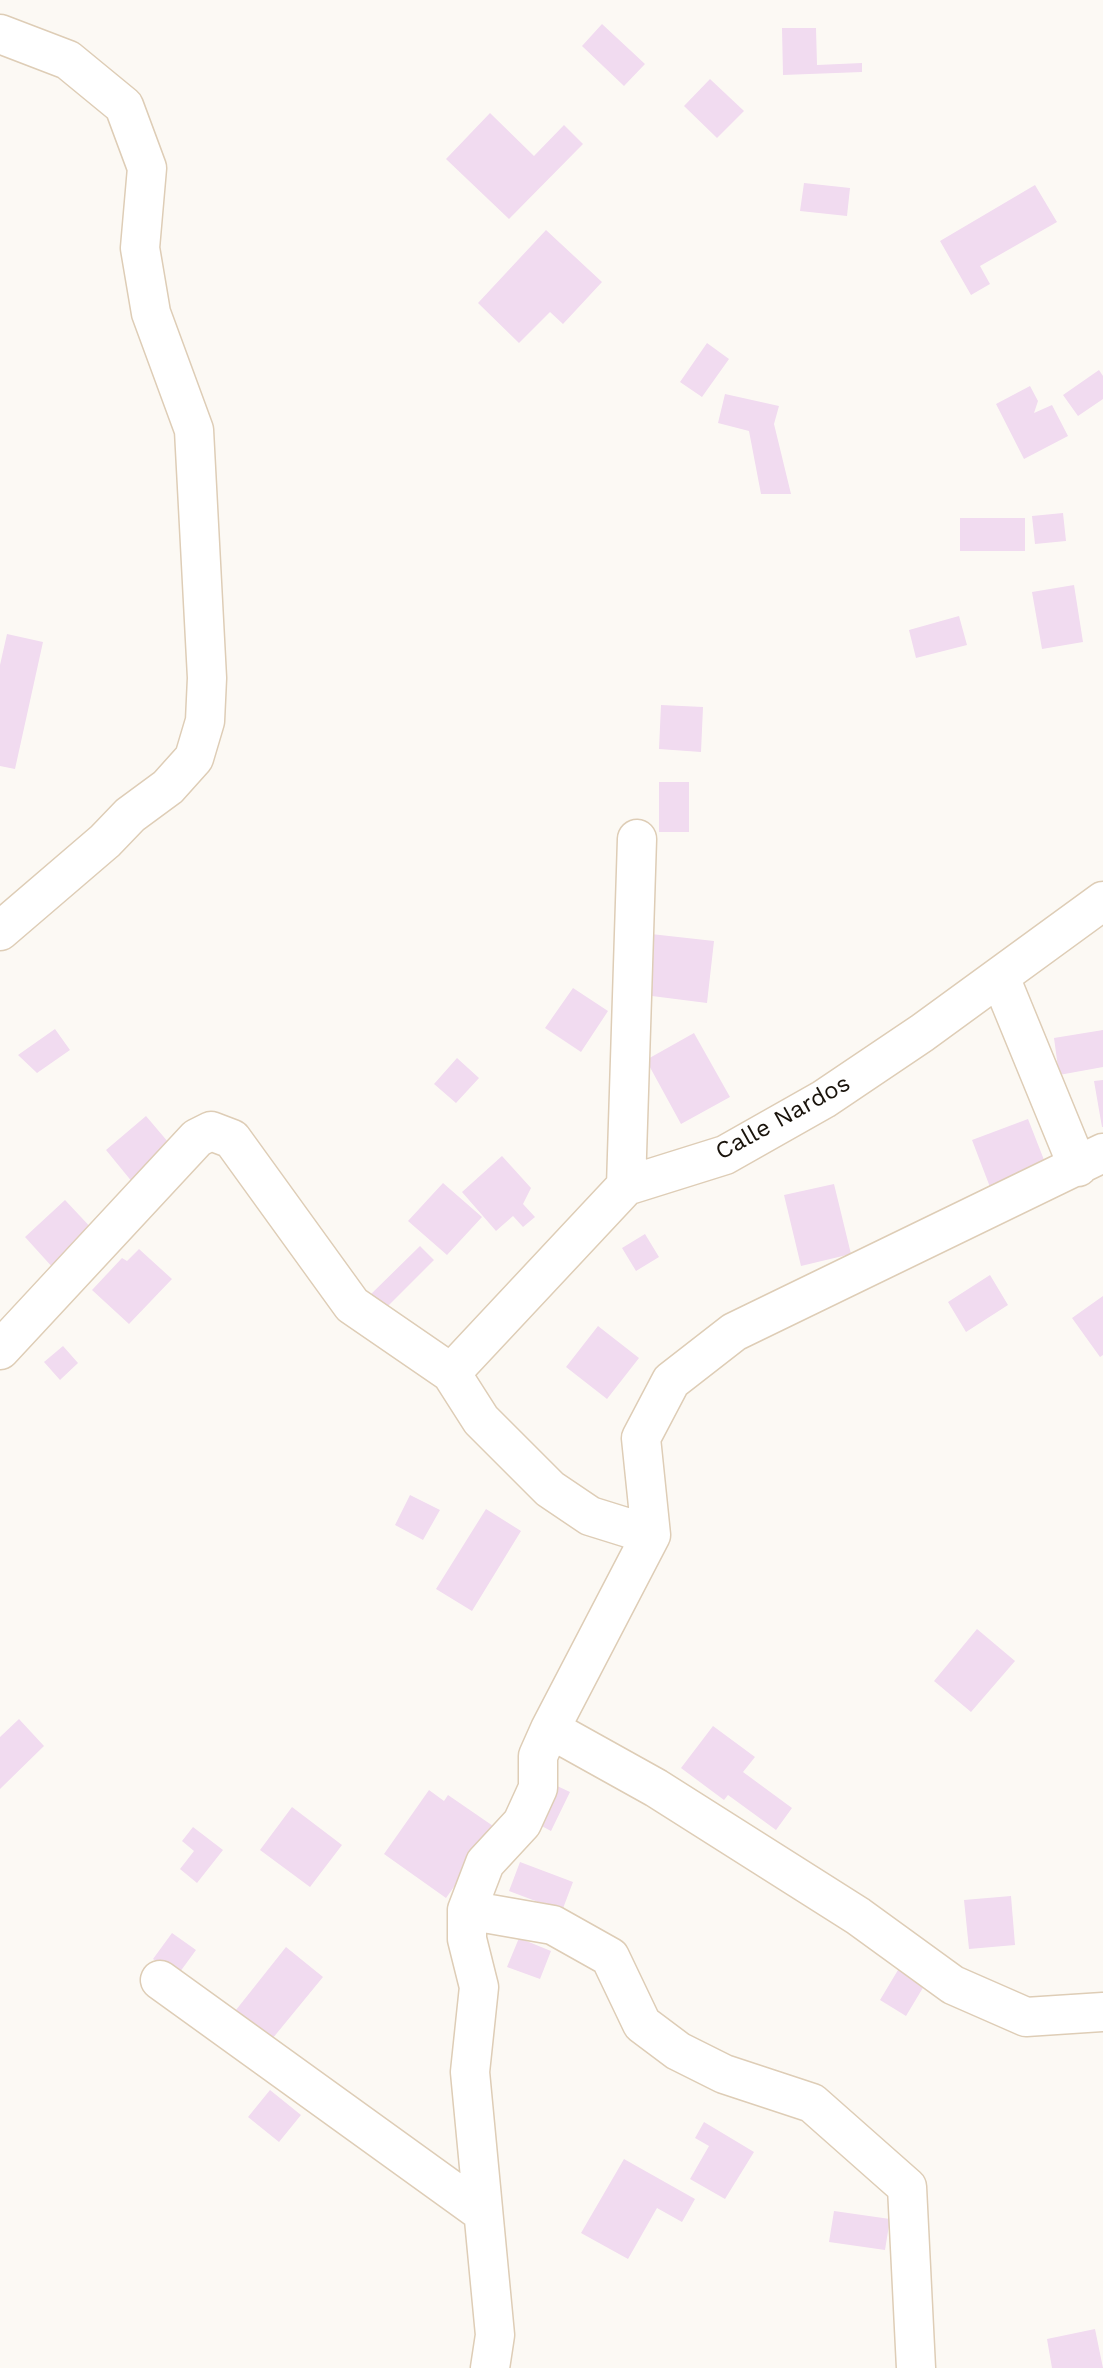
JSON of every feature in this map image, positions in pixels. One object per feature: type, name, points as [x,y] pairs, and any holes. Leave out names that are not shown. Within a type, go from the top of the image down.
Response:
[{"type":"street","points":[[0,34],[68,60],[124,106],[147,168],[140,248],[151,313],[194,430],[207,678],[205,720],[194,758],[168,787],[130,815],[105,841],[0,931]]},
{"type":"street","points":[[626,1186],[637,839]]},
{"type":"street","name":"Calle Nardos","points":[[451,1373],[600,1210],[626,1186],[725,1155],[824,1099],[1000,977],[1103,901]]},
{"type":"street","points":[[490,2368],[495,2335],[470,2073],[479,1987],[467,1939],[467,1910],[485,1863],[522,1823],[538,1788],[538,1756],[550,1729],[652,1535],[641,1438],[671,1381],[744,1326],[1090,1160],[1000,977]]},
{"type":"street","points":[[0,1350],[197,1138],[211,1131],[233,1139],[352,1305],[451,1373],[481,1420],[550,1489],[590,1516],[652,1535]]},
{"type":"street","points":[[550,1729],[701,1816],[858,1916],[953,1985],[1026,2017],[1103,2012]]},
{"type":"street","points":[[467,1910],[553,1925],[610,1957],[642,2024],[678,2051],[724,2074],[812,2103],[907,2188],[916,2368]]},
{"type":"street","points":[[160,1980],[483,2213]]},
{"type":"building","points":[[602,24],[645,64],[624,86],[582,46]]},
{"type":"building","points":[[782,28],[816,28],[817,65],[862,63],[862,72],[783,75]]},
{"type":"building","points":[[710,79],[744,111],[717,138],[684,106]]},
{"type":"building","points":[[490,113],[534,156],[564,125],[583,144],[509,219],[446,159]]},
{"type":"building","points":[[804,183],[850,188],[847,216],[800,211]]},
{"type":"building","points":[[1035,185],[1057,222],[980,266],[990,284],[971,295],[940,241]]},
{"type":"building","points":[[546,230],[602,282],[563,324],[550,312],[519,343],[478,303]]},
{"type":"building","points":[[707,343],[729,359],[702,397],[680,382]]},
{"type":"building","points":[[1099,370],[1103,376],[1103,399],[1078,416],[1063,395]]},
{"type":"building","points":[[1030,386],[1038,401],[1034,413],[1052,405],[1068,436],[1024,459],[996,404]]},
{"type":"building","points":[[725,394],[779,406],[774,424],[791,494],[761,494],[749,431],[718,423]]},
{"type":"building","points":[[1063,513],[1066,541],[1035,544],[1032,516]]},
{"type":"building","points":[[960,518],[1025,518],[1025,551],[960,551]]},
{"type":"building","points":[[1074,585],[1083,642],[1042,649],[1032,592]]},
{"type":"building","points":[[959,616],[967,645],[916,658],[909,630]]},
{"type":"building","points":[[7,634],[43,642],[15,769],[0,766],[0,665]]},
{"type":"building","points":[[661,705],[703,707],[701,752],[659,749]]},
{"type":"building","points":[[659,782],[689,782],[689,832],[659,832]]},
{"type":"building","points":[[651,934],[714,941],[707,1003],[644,995]]},
{"type":"building","points":[[573,988],[608,1011],[581,1052],[545,1028]]},
{"type":"building","points":[[55,1029],[70,1050],[37,1073],[18,1055]]},
{"type":"building","points":[[1103,1030],[1103,1067],[1059,1075],[1054,1038]]},
{"type":"building","points":[[694,1033],[730,1097],[681,1124],[646,1060]]},
{"type":"building","points":[[457,1058],[479,1078],[456,1103],[434,1084]]},
{"type":"building","points":[[1103,1080],[1103,1127],[1102,1127],[1094,1081]]},
{"type":"building","points":[[146,1116],[174,1149],[133,1183],[106,1150]]},
{"type":"building","points":[[1028,1119],[1046,1165],[990,1187],[972,1140]]},
{"type":"building","points":[[502,1156],[531,1188],[523,1204],[535,1217],[523,1227],[513,1216],[496,1231],[462,1192]]},
{"type":"building","points":[[443,1183],[482,1217],[447,1255],[408,1221]]},
{"type":"building","points":[[834,1184],[851,1254],[801,1266],[784,1195]]},
{"type":"building","points":[[65,1200],[95,1232],[54,1269],[25,1237]]},
{"type":"building","points":[[645,1234],[659,1257],[636,1271],[622,1248]]},
{"type":"building","points":[[420,1246],[434,1260],[382,1312],[368,1297]]},
{"type":"building","points":[[139,1249],[172,1279],[129,1324],[92,1290],[122,1258],[127,1261]]},
{"type":"building","points":[[990,1275],[1008,1305],[966,1332],[948,1302]]},
{"type":"building","points":[[1103,1296],[1103,1355],[1100,1357],[1072,1318]]},
{"type":"building","points":[[598,1326],[639,1358],[607,1399],[566,1367]]},
{"type":"building","points":[[63,1346],[78,1363],[60,1380],[44,1362]]},
{"type":"building","points":[[410,1495],[440,1510],[423,1540],[395,1525]]},
{"type":"building","points":[[486,1509],[521,1531],[472,1611],[436,1589]]},
{"type":"building","points":[[977,1629],[1015,1661],[971,1712],[934,1681]]},
{"type":"building","points":[[19,1719],[44,1746],[0,1789],[0,1737]]},
{"type":"building","points":[[713,1726],[755,1757],[743,1772],[792,1808],[776,1830],[728,1795],[724,1800],[681,1768]]},
{"type":"building","points":[[555,1785],[570,1792],[551,1831],[536,1823]]},
{"type":"building","points":[[429,1790],[444,1801],[448,1795],[496,1828],[446,1898],[384,1854]]},
{"type":"building","points":[[292,1807],[342,1845],[310,1887],[260,1850]]},
{"type":"building","points":[[193,1827],[223,1850],[197,1883],[180,1869],[194,1851],[182,1841]]},
{"type":"building","points":[[520,1862],[573,1882],[562,1911],[509,1891]]},
{"type":"building","points":[[1011,1896],[1015,1945],[969,1949],[964,1900]]},
{"type":"building","points":[[172,1933],[196,1950],[177,1976],[153,1959]]},
{"type":"building","points":[[519,1938],[551,1951],[540,1979],[507,1967]]},
{"type":"building","points":[[286,1947],[323,1977],[268,2044],[232,2015]]},
{"type":"building","points":[[901,1965],[927,1981],[906,2016],[880,2000]]},
{"type":"building","points":[[270,2090],[301,2115],[279,2142],[248,2117]]},
{"type":"building","points":[[704,2122],[754,2152],[725,2199],[690,2179],[709,2146],[695,2138]]},
{"type":"building","points":[[624,2159],[695,2199],[682,2222],[657,2208],[628,2259],[581,2233]]},
{"type":"building","points":[[834,2211],[890,2219],[885,2250],[829,2242]]},
{"type":"building","points":[[1095,2329],[1103,2368],[1052,2368],[1047,2339]]}]
